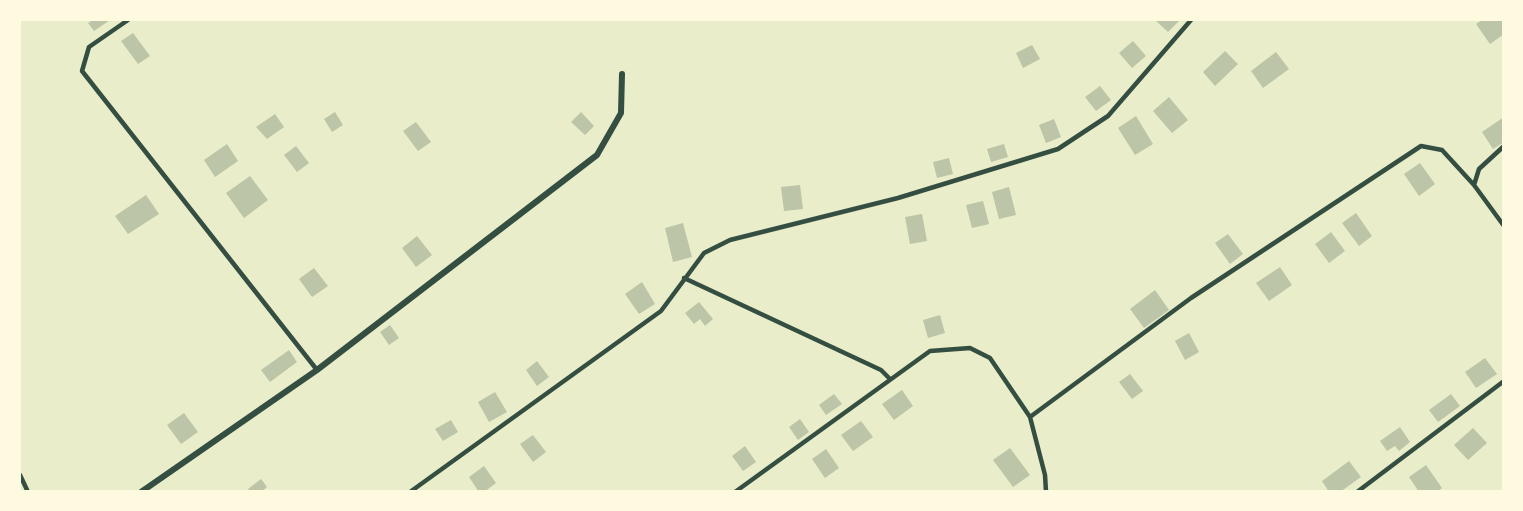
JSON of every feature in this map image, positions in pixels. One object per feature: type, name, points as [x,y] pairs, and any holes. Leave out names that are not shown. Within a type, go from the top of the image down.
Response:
[{"type":"street","points":[[141,492],[317,370],[597,154],[621,113],[622,74]]},
{"type":"lane","points":[[128,20],[89,47],[82,71],[317,370]]},
{"type":"lane","points":[[410,492],[661,311],[704,253],[729,240],[898,198],[1058,149],[1108,116],[1191,20]]},
{"type":"lane","points":[[1030,417],[1191,298],[1421,146],[1442,150],[1474,185],[1503,226]]},
{"type":"lane","points":[[1474,185],[1479,169],[1503,146]]},
{"type":"lane","points":[[684,279],[881,370],[889,378]]},
{"type":"lane","points":[[735,492],[889,378],[930,351],[970,348],[990,358],[1030,417],[1045,475],[1046,492]]},
{"type":"lane","points":[[1357,492],[1503,381]]},
{"type":"lane","points":[[20,475],[28,492]]},
{"type":"building","points":[[93,20],[110,20],[94,31],[88,23]]},
{"type":"building","points":[[1155,20],[1180,20],[1168,32]]},
{"type":"building","points":[[1482,20],[1504,20],[1504,34],[1490,44],[1476,24]]},
{"type":"building","points":[[133,33],[150,56],[138,64],[121,41]]},
{"type":"building","points":[[1133,41],[1146,56],[1132,68],[1119,53]]},
{"type":"building","points":[[1032,45],[1040,59],[1023,68],[1016,53]]},
{"type":"building","points":[[1225,51],[1238,64],[1215,86],[1203,72]]},
{"type":"building","points":[[1276,52],[1289,69],[1263,88],[1251,71]]},
{"type":"building","points":[[1100,86],[1111,100],[1096,111],[1085,97]]},
{"type":"building","points":[[1169,97],[1188,120],[1172,133],[1153,111]]},
{"type":"building","points":[[335,112],[343,125],[332,132],[324,119]]},
{"type":"building","points":[[581,112],[594,126],[585,135],[571,122]]},
{"type":"building","points":[[275,114],[284,127],[267,139],[256,127]]},
{"type":"building","points":[[1136,116],[1153,144],[1135,155],[1118,128]]},
{"type":"building","points":[[1504,117],[1504,142],[1493,149],[1482,132]]},
{"type":"building","points":[[1054,119],[1061,137],[1046,143],[1039,125]]},
{"type":"building","points":[[416,122],[431,142],[418,151],[403,131]]},
{"type":"building","points":[[227,144],[238,161],[215,177],[204,160]]},
{"type":"building","points":[[1004,144],[1008,157],[991,162],[987,149]]},
{"type":"building","points":[[296,146],[309,163],[297,172],[284,155]]},
{"type":"building","points":[[949,158],[953,174],[937,178],[933,162]]},
{"type":"building","points":[[1420,163],[1435,184],[1419,196],[1404,174]]},
{"type":"building","points":[[250,176],[268,200],[244,218],[226,193]]},
{"type":"building","points":[[800,185],[803,209],[784,211],[781,187]]},
{"type":"building","points":[[1009,187],[1016,215],[999,219],[992,192]]},
{"type":"building","points":[[146,195],[159,214],[128,234],[115,216]]},
{"type":"building","points":[[983,201],[989,224],[972,228],[966,205]]},
{"type":"building","points":[[1356,213],[1372,236],[1359,246],[1342,223]]},
{"type":"building","points":[[922,214],[927,241],[910,244],[905,217]]},
{"type":"building","points":[[683,223],[692,257],[673,262],[665,228]]},
{"type":"building","points":[[1331,232],[1345,251],[1329,263],[1315,244]]},
{"type":"building","points":[[1228,234],[1243,254],[1230,264],[1215,243]]},
{"type":"building","points":[[417,236],[432,255],[416,267],[402,248]]},
{"type":"building","points":[[1280,267],[1292,285],[1269,301],[1256,283]]},
{"type":"building","points":[[314,268],[328,286],[312,297],[299,279]]},
{"type":"building","points":[[642,282],[655,304],[639,314],[625,294]]},
{"type":"building","points":[[1155,290],[1169,310],[1144,328],[1130,309]]},
{"type":"building","points":[[699,302],[713,319],[705,326],[700,319],[694,324],[685,313]]},
{"type":"building","points":[[940,315],[945,333],[928,338],[923,320]]},
{"type":"building","points":[[390,325],[399,338],[389,345],[380,332]]},
{"type":"building","points":[[1189,333],[1199,352],[1185,360],[1175,341]]},
{"type":"building","points":[[289,350],[297,362],[270,382],[261,370]]},
{"type":"building","points":[[1485,358],[1497,374],[1476,388],[1465,372]]},
{"type":"building","points":[[537,361],[549,377],[537,386],[526,370]]},
{"type":"building","points":[[1130,374],[1143,391],[1132,399],[1119,382]]},
{"type":"building","points":[[902,390],[913,406],[894,420],[882,404]]},
{"type":"building","points":[[495,392],[507,412],[489,422],[478,402]]},
{"type":"building","points":[[834,394],[842,404],[826,415],[819,405]]},
{"type":"building","points":[[1451,394],[1460,406],[1438,422],[1429,410]]},
{"type":"building","points":[[184,413],[198,432],[181,444],[167,425]]},
{"type":"building","points":[[800,419],[809,432],[798,440],[789,427]]},
{"type":"building","points":[[451,420],[458,432],[443,441],[435,429]]},
{"type":"building","points":[[861,421],[873,437],[853,451],[841,435]]},
{"type":"building","points":[[1400,427],[1410,442],[1399,451],[1395,446],[1387,451],[1380,441]]},
{"type":"building","points":[[1473,428],[1487,443],[1468,460],[1454,445]]},
{"type":"building","points":[[533,435],[546,452],[533,462],[520,444]]},
{"type":"building","points":[[745,446],[756,462],[743,471],[732,456]]},
{"type":"building","points":[[1010,448],[1030,475],[1013,487],[993,460]]},
{"type":"building","points":[[826,449],[839,468],[825,478],[812,459]]},
{"type":"building","points":[[1349,461],[1361,477],[1340,492],[1329,492],[1322,481]]},
{"type":"building","points":[[1426,465],[1442,488],[1437,492],[1419,492],[1409,477]]},
{"type":"building","points":[[484,466],[496,483],[484,492],[479,492],[469,477]]},
{"type":"building","points":[[261,479],[267,487],[261,492],[250,492],[248,489]]}]
